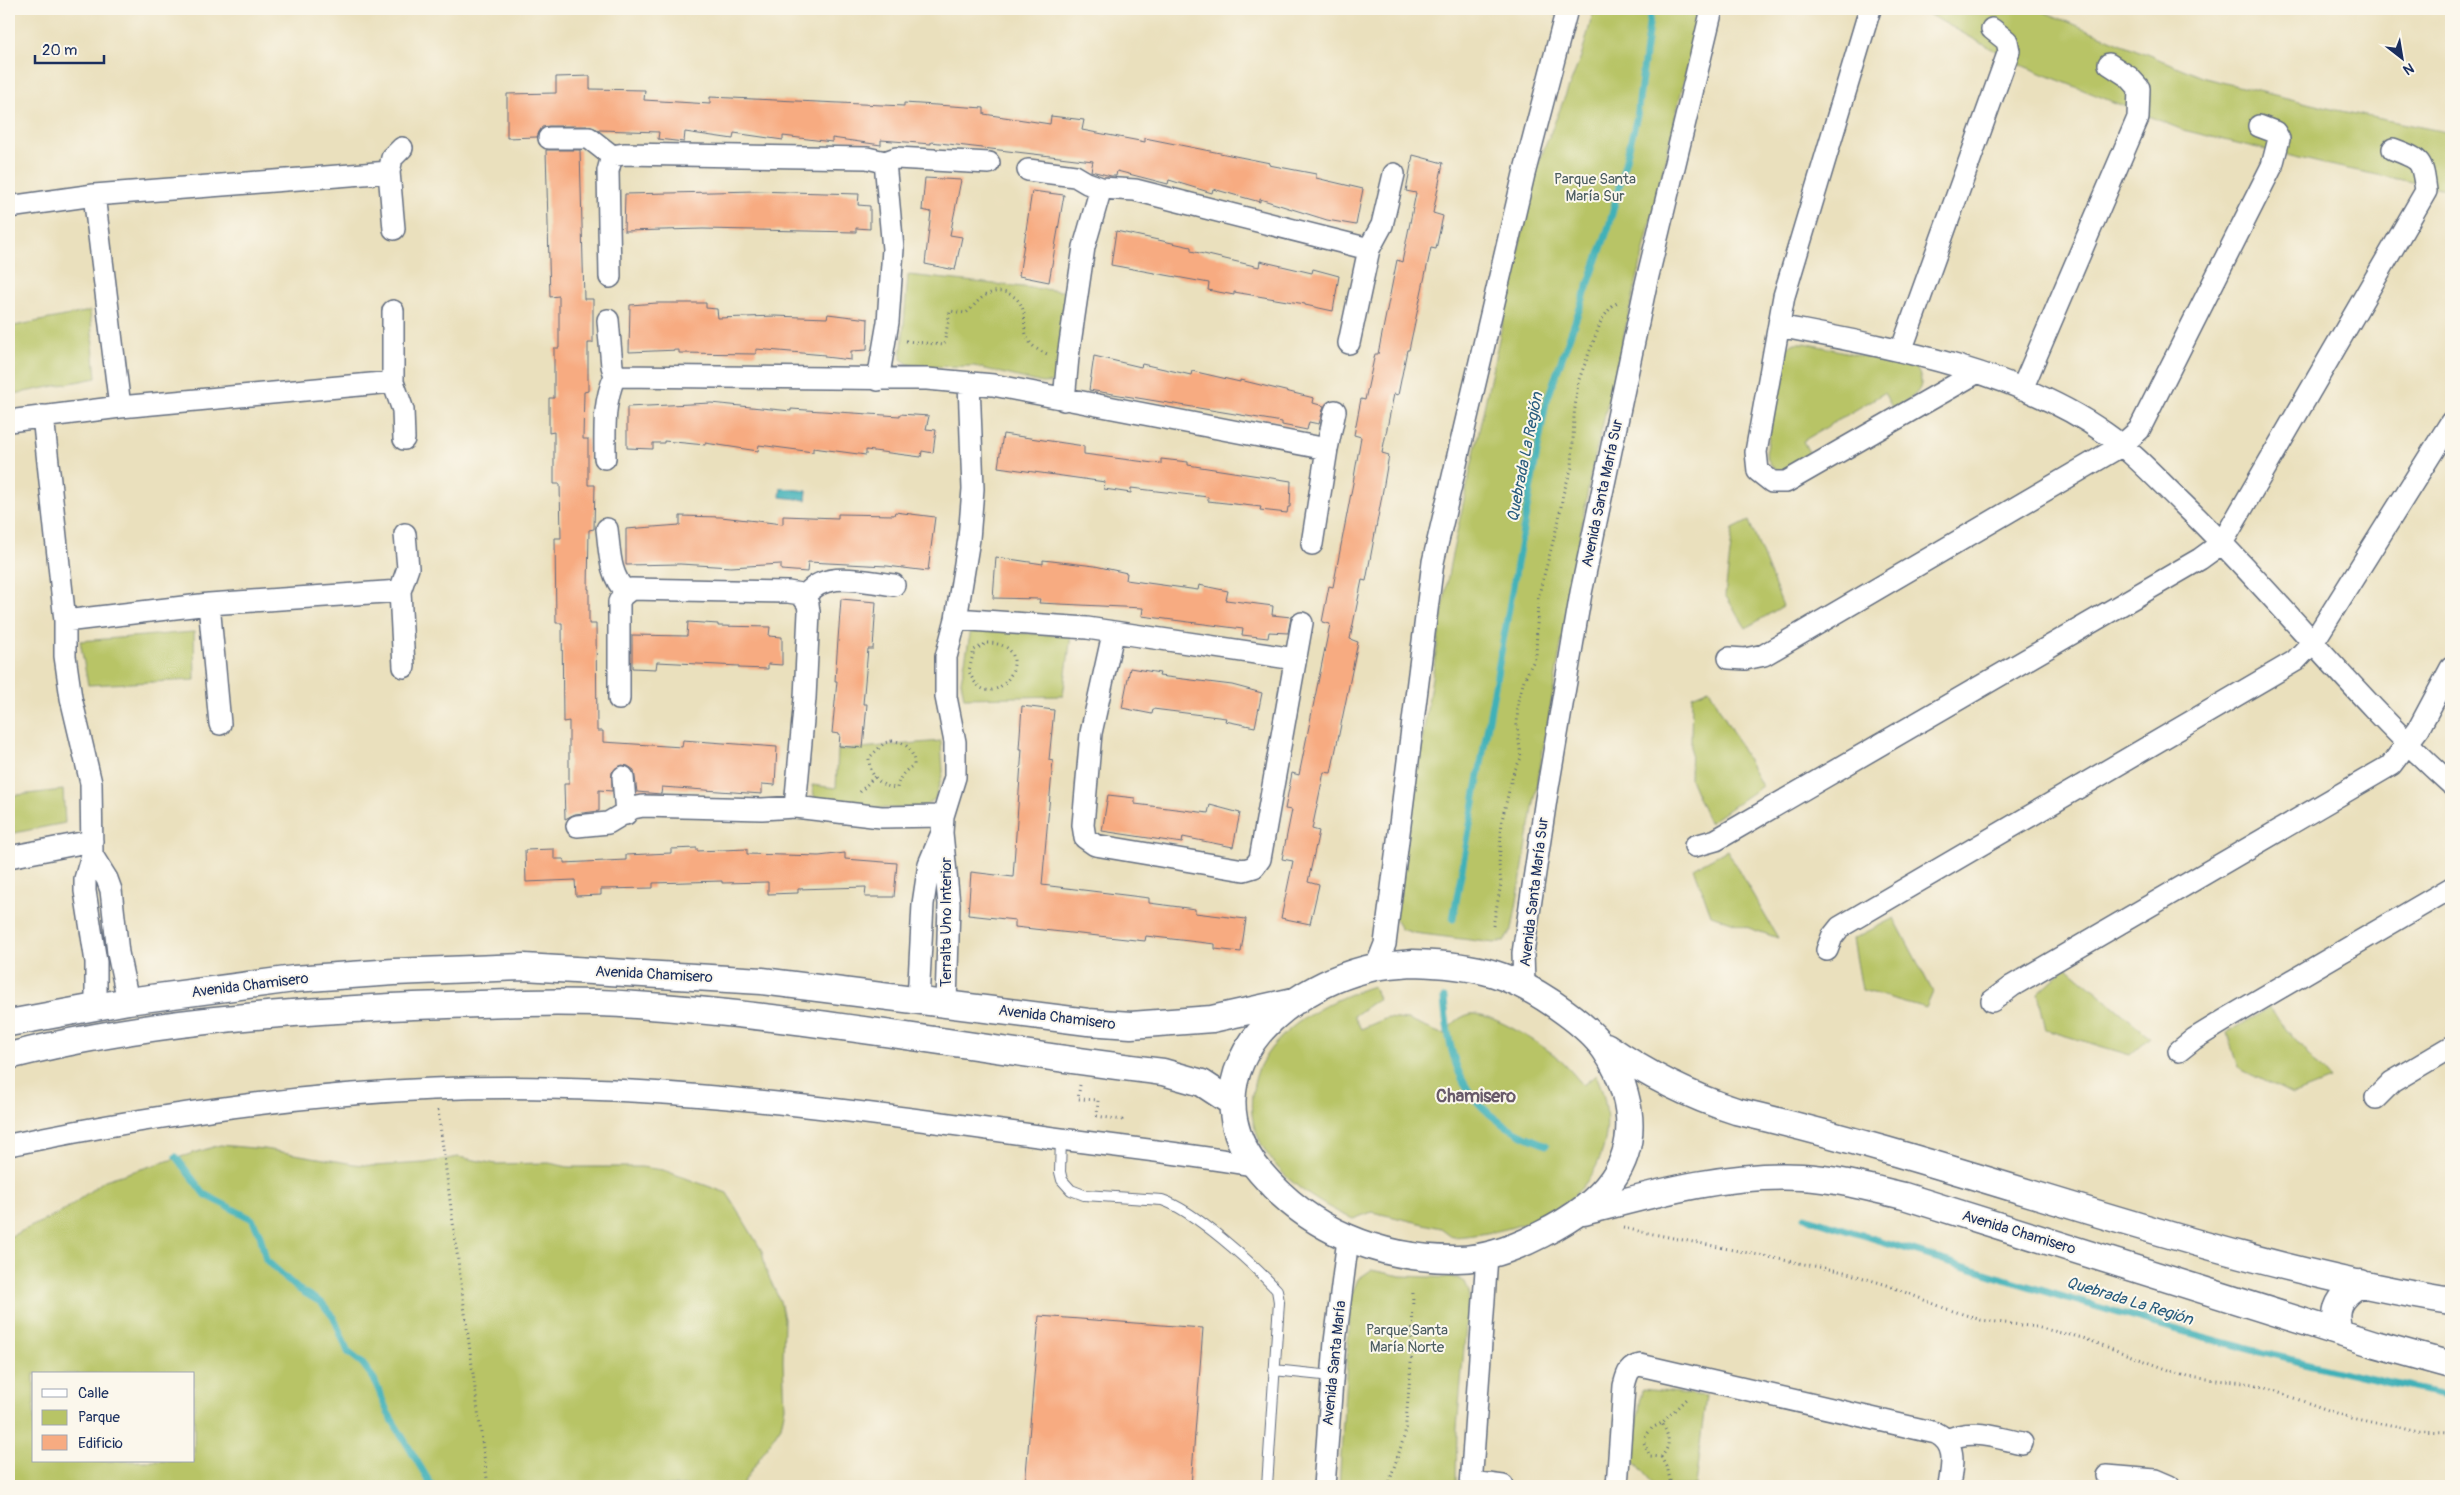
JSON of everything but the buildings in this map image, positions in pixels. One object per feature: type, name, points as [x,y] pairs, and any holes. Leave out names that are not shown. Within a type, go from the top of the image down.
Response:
[{"type":"street","points":[[1376,967],[1385,944],[1433,562],[1524,174],[1567,9]]},
{"type":"street","name":"Avenida Santa María Sur","points":[[1524,984],[1522,966],[1529,915],[1581,593],[1646,284],[1712,9]]},
{"type":"street","points":[[1870,9],[1784,296],[1756,455],[1758,471],[1763,477],[1772,482],[1782,483],[1790,480],[1976,373]]},
{"type":"street","points":[[1901,350],[2009,51],[2007,41],[1992,29]]},
{"type":"street","points":[[2022,389],[2138,118],[2139,88],[2129,76],[2109,64]]},
{"type":"street","points":[[1729,658],[1745,659],[1764,655],[2121,446],[2139,430],[2272,166],[2279,139],[2275,132],[2259,126]]},
{"type":"street","points":[[549,138],[589,138],[612,156],[624,154],[866,158],[885,162],[896,158],[989,163]]},
{"type":"street","points":[[394,229],[389,172],[392,158],[402,148]]},
{"type":"street","points":[[1695,846],[1716,840],[2200,559],[2222,543],[2426,191],[2423,166],[2415,158],[2393,149]]},
{"type":"street","points":[[610,277],[608,171],[612,156]]},
{"type":"street","points":[[878,380],[885,338],[893,249],[885,162]]},
{"type":"street","points":[[1028,170],[1075,176],[1101,188],[1136,190],[1369,249]]},
{"type":"street","points":[[9,208],[94,195],[389,172]]},
{"type":"street","points":[[1349,343],[1369,249],[1382,225],[1394,174]]},
{"type":"street","points":[[1064,400],[1068,357],[1084,247],[1101,188]]},
{"type":"street","points":[[94,195],[120,407]]},
{"type":"street","points":[[393,311],[393,382],[403,410],[404,438]]},
{"type":"street","points":[[605,458],[605,409],[609,390],[615,376],[612,366],[608,320]]},
{"type":"street","points":[[1779,326],[1901,350],[1976,373],[2022,389],[2084,420],[2121,446],[2222,543],[2408,745],[2451,784]]},
{"type":"street","points":[[615,376],[927,379],[993,385],[1327,450]]},
{"type":"street","points":[[9,421],[120,407],[393,382]]},
{"type":"street","points":[[576,826],[608,823],[643,806],[762,809],[795,807],[943,824],[955,777],[954,742],[946,698],[946,657],[956,619],[970,539],[973,490],[969,383]]},
{"type":"street","points":[[1312,544],[1335,411]]},
{"type":"street","points":[[43,416],[66,622],[65,656],[71,698],[91,783],[92,848],[85,879],[85,891],[96,962],[96,1007]]},
{"type":"street","points":[[1827,950],[1832,937],[1840,927],[2295,661],[2314,641],[2451,422]]},
{"type":"street","points":[[607,529],[612,574],[617,584],[626,592]]},
{"type":"street","points":[[404,534],[408,568],[400,591],[404,667]]},
{"type":"street","points":[[804,598],[816,586],[833,579],[894,585]]},
{"type":"street","points":[[619,698],[618,612],[619,602],[626,592],[636,588],[788,592],[801,594],[809,612],[795,807]]},
{"type":"street","points":[[66,622],[209,604],[400,591]]},
{"type":"street","points":[[209,604],[220,724]]},
{"type":"street","points":[[956,619],[1087,628],[1113,634],[1295,659]]},
{"type":"street","points":[[1113,634],[1091,733],[1083,824],[1085,838],[1095,846],[1244,870],[1254,867],[1260,859],[1302,623]]},
{"type":"street","points":[[1992,1001],[2012,986],[2391,765],[2408,745],[2451,668]]},
{"type":"street","points":[[623,777],[626,814]]},
{"type":"street","name":"Terralta Uno Interior","points":[[918,1001],[923,904],[929,864],[943,824]]},
{"type":"street","name":"Terralta Uno Interior","points":[[943,824],[949,904],[946,1003]]},
{"type":"street","points":[[9,857],[92,848]]},
{"type":"street","points":[[92,848],[107,879],[110,890],[118,952],[128,1001]]},
{"type":"street","points":[[2179,1051],[2194,1039],[2225,1020],[2451,888]]},
{"type":"street","points":[[1598,1040],[1617,1070],[1628,1105],[1630,1140],[1617,1174],[1604,1190],[1578,1213],[1530,1241],[1488,1256],[1455,1259],[1426,1257],[1392,1252],[1348,1239],[1301,1212],[1272,1187],[1253,1165],[1237,1132],[1231,1102],[1237,1071],[1251,1044],[1279,1014],[1298,1000],[1345,976],[1376,967],[1413,963],[1444,964],[1480,969],[1524,984],[1575,1019],[1598,1040],[1660,1079],[1715,1104],[2186,1239],[2360,1283],[2451,1301]]},
{"type":"street","name":"Avenida Chamisero","points":[[9,1023],[128,1001],[294,979],[394,972],[524,967],[762,981],[1088,1022],[1131,1025],[1212,1019],[1298,1000]]},
{"type":"street","name":"Avenida Chamisero","points":[[9,1056],[108,1035],[275,1014],[525,1002],[635,1005],[756,1016],[1164,1072],[1202,1083],[1231,1102]]},
{"type":"street","points":[[2376,1098],[2392,1082],[2451,1047]]},
{"type":"street","points":[[9,1145],[126,1122],[212,1109],[365,1093],[436,1089],[642,1091],[733,1097],[820,1107],[1253,1165]]},
{"type":"street","name":"Avenida Chamisero","points":[[1578,1213],[1656,1193],[1736,1178],[1773,1176],[1834,1180],[1904,1196],[2402,1352],[2451,1365]]},
{"type":"street","name":"Avenida Santa María","points":[[1324,1486],[1332,1376],[1348,1239]]},
{"type":"street","points":[[1488,1256],[1471,1484],[1503,1486]]},
{"type":"street","points":[[2340,1332],[2336,1320],[2338,1305],[2346,1292],[2360,1283]]},
{"type":"street","points":[[1617,1486],[1624,1386],[1631,1368],[1647,1365],[1936,1433],[1946,1441],[1952,1453],[1949,1486]]},
{"type":"street","points":[[1946,1441],[1963,1433],[1972,1433],[2022,1444]]},
{"type":"street","points":[[2107,1476],[2155,1480],[2169,1486]]},
{"type":"lane","points":[[1061,1139],[1060,1172],[1062,1180],[1071,1190],[1084,1195],[1162,1200],[1172,1203],[1195,1217],[1277,1290],[1279,1302],[1267,1486]]},
{"type":"lane","points":[[1274,1370],[1332,1376]]},
{"type":"path","points":[[1493,926],[1501,884],[1499,864],[1502,820],[1512,774],[1521,758],[1517,725],[1518,701],[1524,680],[1536,656],[1538,598],[1559,519],[1563,494],[1572,467],[1574,416],[1578,382],[1602,320],[1612,306],[1646,284]]},
{"type":"path","points":[[885,338],[944,345],[950,311],[966,313],[975,302],[995,291],[1007,292],[1018,300],[1024,311],[1023,322],[1027,338],[1034,348],[1048,355],[1068,357]]},
{"type":"path","points":[[994,643],[1002,645],[1012,656],[1014,671],[1011,678],[1006,684],[991,689],[977,684],[968,671],[973,657],[974,650],[980,645],[994,643]]},
{"type":"path","points":[[900,741],[908,746],[912,753],[914,765],[905,770],[897,788],[886,788],[877,780],[869,768],[869,758],[884,743],[900,741]]},
{"type":"path","points":[[1082,1062],[1078,1099],[1098,1100],[1097,1116],[1122,1120],[1121,1132]]},
{"type":"path","points":[[439,1128],[488,1486]]},
{"type":"path","points":[[1620,1228],[1844,1272],[1887,1285],[1944,1308],[1981,1320],[2036,1327],[2083,1338],[2188,1377],[2254,1384],[2351,1418],[2410,1430],[2451,1431]]},
{"type":"path","points":[[1388,1486],[1405,1434],[1412,1351],[1413,1290]]},
{"type":"path","points":[[1661,1457],[1650,1456],[1644,1445],[1645,1434],[1662,1423],[1705,1380]]},
{"type":"path","points":[[1661,1457],[1668,1449],[1669,1436],[1662,1423]]},
{"type":"path","points":[[1661,1457],[1668,1470],[1671,1486]]},
{"type":"green space","name":"Parque Santa María Sur","points":[[1594,9],[1701,9],[1590,478],[1512,930],[1504,941],[1494,943],[1414,933],[1401,929],[1394,918],[1450,564],[1536,169],[1582,54]]},
{"type":"green space","points":[[1919,9],[2037,9],[2205,78],[2336,110],[2451,133],[2451,190],[2324,164],[2183,130],[2021,65]]},
{"type":"green space","points":[[908,275],[1071,292],[1058,382],[1042,383],[974,366],[912,367],[901,359]]},
{"type":"green space","points":[[90,311],[96,378],[9,395],[9,327]]},
{"type":"green space","points":[[1795,343],[1805,343],[1916,368],[1920,376],[1920,388],[1912,397],[1893,409],[1884,393],[1803,441],[1812,458],[1784,472],[1777,470],[1772,466],[1766,454],[1785,348]]},
{"type":"green space","points":[[1749,521],[1783,606],[1746,628],[1725,595],[1733,529]]},
{"type":"green space","points":[[971,630],[1071,636],[1063,696],[964,698],[961,681]]},
{"type":"green space","points":[[194,632],[195,680],[88,685],[80,641]]},
{"type":"green space","points":[[1709,689],[1762,786],[1709,823],[1690,779],[1692,696]]},
{"type":"green space","points":[[941,741],[943,772],[935,799],[920,809],[861,808],[815,800],[812,785],[836,788],[838,750]]},
{"type":"green space","points":[[63,790],[65,823],[9,834],[9,796]]},
{"type":"green space","points":[[1727,850],[1778,938],[1711,915],[1694,868]]},
{"type":"green space","points":[[1894,918],[1933,992],[1926,1008],[1862,990],[1853,939]]},
{"type":"green space","points":[[2067,967],[2150,1037],[2130,1055],[2046,1030],[2038,993]]},
{"type":"green space","points":[[1373,986],[1378,999],[1354,1016],[1361,1029],[1387,1018],[1408,1020],[1444,1035],[1459,1019],[1471,1014],[1479,1015],[1503,1023],[1542,1046],[1562,1062],[1583,1085],[1596,1075],[1606,1109],[1607,1126],[1600,1158],[1582,1188],[1557,1208],[1529,1222],[1483,1234],[1453,1237],[1441,1228],[1372,1212],[1353,1219],[1316,1199],[1282,1172],[1268,1155],[1258,1137],[1252,1117],[1252,1095],[1260,1066],[1271,1048],[1296,1024],[1310,1014],[1341,998]]},
{"type":"green space","points":[[2269,1008],[2330,1080],[2292,1095],[2238,1068],[2227,1033]]},
{"type":"green space","points":[[220,1145],[264,1149],[374,1166],[425,1163],[458,1157],[496,1164],[549,1163],[568,1167],[641,1167],[663,1170],[727,1193],[762,1251],[766,1271],[780,1301],[784,1318],[785,1407],[781,1426],[741,1486],[9,1486],[9,1237],[62,1212],[105,1180]]},
{"type":"green space","name":"Parque Santa María Norte","points":[[1371,1270],[1401,1276],[1458,1278],[1465,1282],[1469,1291],[1457,1428],[1456,1486],[1339,1486],[1351,1296],[1358,1279]]},
{"type":"green space","points":[[1642,1389],[1706,1396],[1695,1486],[1655,1486],[1632,1459]]},
{"type":"water","points":[[781,488],[807,491],[806,500],[780,497]]},
{"type":"waterway","name":"Quebrada La Región","points":[[1453,919],[1546,403],[1609,226],[1637,116],[1651,9]]},
{"type":"waterway","name":"Quebrada La Región","points":[[1444,998],[1452,1051],[1459,1072],[1469,1091],[1482,1107],[1499,1121],[1520,1134],[1546,1145]]},
{"type":"waterway","points":[[176,1157],[204,1194],[252,1219],[260,1235],[266,1260],[298,1289],[322,1303],[334,1318],[348,1352],[362,1363],[374,1379],[388,1413],[432,1486]]},
{"type":"waterway","name":"Quebrada La Región","points":[[1805,1217],[1965,1267],[2207,1338],[2288,1359],[2451,1396]]},
{"type":"district","name":"Chamisero","points":[[1476,1096]]}]
